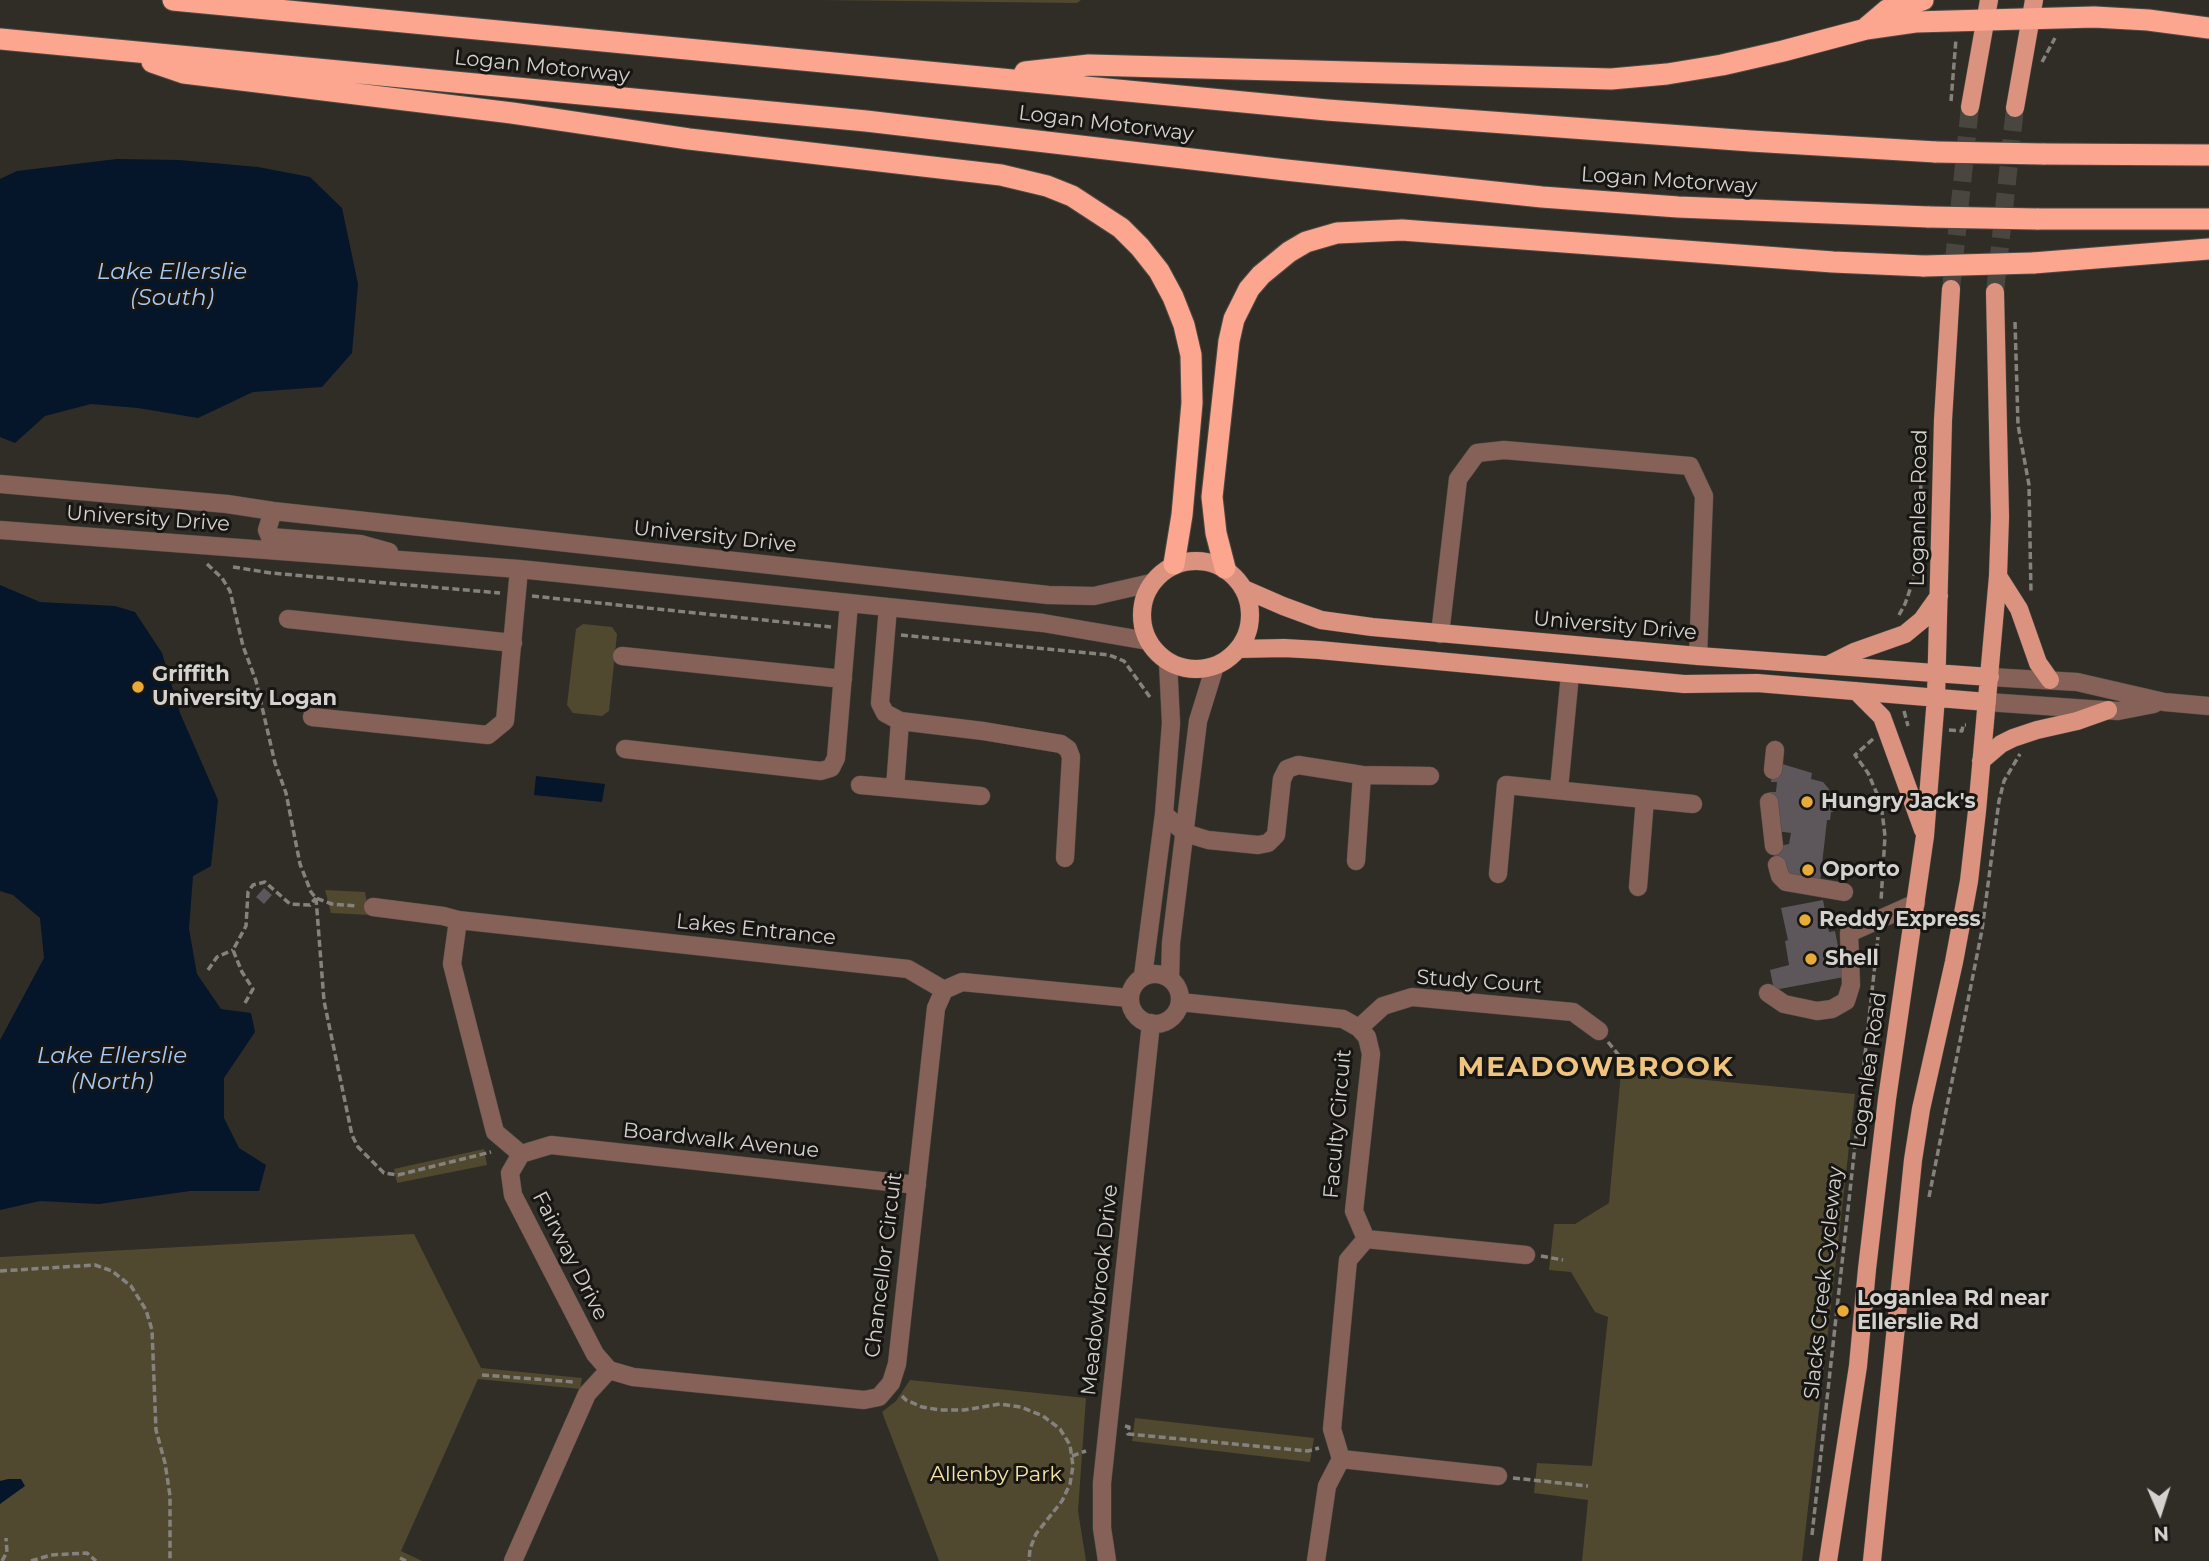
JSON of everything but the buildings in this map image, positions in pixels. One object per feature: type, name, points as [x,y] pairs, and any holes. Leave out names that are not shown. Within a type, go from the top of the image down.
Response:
[{"type":"highway","name":"Logan Motorway","points":[[173,0],[1490,123],[1936,152],[2209,155]]},
{"type":"highway","points":[[1866,29],[1887,10],[1923,0]]},
{"type":"highway","points":[[984,77],[1089,65],[1611,79],[1667,74],[1752,59],[1866,29],[1915,22],[1957,21],[1987,10],[2032,10],[2059,18],[2087,8],[2209,28]]},
{"type":"highway","name":"Logan Motorway","points":[[0,39],[866,121],[1542,197],[1678,207],[1929,217],[2209,219]]},
{"type":"highway","points":[[121,51],[184,73],[499,111],[689,139],[978,172],[1021,178],[1072,196],[1121,228],[1140,247],[1163,279],[1184,325],[1191,355],[1192,402],[1182,515],[1174,564]]},
{"type":"highway","points":[[1225,568],[1216,533],[1212,497],[1228,341],[1234,318],[1249,289],[1275,262],[1306,242],[1338,233],[1402,230],[1833,262],[1924,266],[2033,263],[2209,249]]},
{"type":"main road","points":[[1970,107],[1987,10]]},
{"type":"main road","points":[[2015,108],[2032,10]]},
{"type":"main road","name":"Loganlea Road","points":[[1828,1561],[1858,1366],[1887,1098],[1925,836],[1936,697],[1943,420],[1951,289]]},
{"type":"main road","points":[[1872,1561],[1911,1173],[1921,1109],[1969,881],[1990,677],[2000,517],[1995,292]]},
{"type":"main road","points":[[1191,560],[1209,562],[1225,568],[1236,577],[1244,589],[1250,620],[1246,636],[1238,649],[1215,666],[1199,669],[1168,662],[1156,653],[1142,627],[1141,611],[1151,583],[1161,572],[1174,564],[1191,560]]},
{"type":"main road","points":[[1998,576],[2019,609],[2038,663],[2050,680]]},
{"type":"main road","name":"University Drive","points":[[1244,589],[1283,607],[1321,620],[1440,634],[1698,656],[1990,677]]},
{"type":"main road","points":[[1830,664],[1854,652],[1905,634],[1922,620],[1940,595]]},
{"type":"main road","points":[[1238,649],[1320,650],[1684,684],[1757,683],[1987,702]]},
{"type":"main road","points":[[1856,691],[1882,717],[1925,836]]},
{"type":"main road","points":[[1981,761],[2001,744],[2013,738],[2108,710]]},
{"type":"street","points":[[1440,634],[1458,479],[1477,453],[1504,450],[1690,466],[1703,496],[1698,656]]},
{"type":"street","name":"University Drive","points":[[0,484],[227,504],[1048,595],[1094,596],[1151,583]]},
{"type":"street","name":"University Drive","points":[[273,511],[267,530],[270,537],[360,544],[419,562]]},
{"type":"street","name":"University Drive","points":[[0,530],[519,569],[1043,623],[1148,641]]},
{"type":"street","points":[[312,717],[488,734],[505,720],[519,569]]},
{"type":"street","points":[[625,749],[821,771],[831,768],[836,758],[849,603]]},
{"type":"street","points":[[888,607],[880,703],[885,713],[900,721],[1061,744],[1069,750],[1071,757],[1065,858]]},
{"type":"street","points":[[288,619],[513,643]]},
{"type":"street","points":[[622,656],[843,679]]},
{"type":"street","points":[[1143,976],[1164,814],[1171,723],[1168,662]]},
{"type":"street","points":[[1170,979],[1171,943],[1198,721],[1215,666]]},
{"type":"street","points":[[1559,789],[1570,674]]},
{"type":"street","points":[[1990,677],[2077,682],[2165,702],[2209,706]]},
{"type":"street","points":[[1987,702],[2118,711],[2165,702]]},
{"type":"street","points":[[895,788],[900,721]]},
{"type":"street","points":[[1774,846],[1771,787],[1775,750]]},
{"type":"street","points":[[1164,814],[1185,833],[1208,840],[1258,845],[1268,843],[1276,835],[1282,779],[1287,769],[1298,765],[1362,775],[1430,776]]},
{"type":"street","points":[[1356,861],[1362,775]]},
{"type":"street","points":[[860,785],[981,796]]},
{"type":"street","points":[[1498,874],[1506,785],[1693,804]]},
{"type":"street","points":[[1638,887],[1645,799]]},
{"type":"street","points":[[1777,865],[1780,876],[1786,882],[1844,892]]},
{"type":"street","points":[[1768,993],[1784,1004],[1817,1011],[1832,1009],[1846,1001],[1851,985],[1849,933],[1916,903]]},
{"type":"street","name":"Lakes Entrance","points":[[373,907],[457,920],[908,969],[944,989]]},
{"type":"street","points":[[457,920],[452,964],[495,1132],[521,1154]]},
{"type":"street","points":[[1161,974],[1176,985],[1180,1002],[1173,1016],[1160,1023],[1151,1023],[1140,1019],[1134,1013],[1129,998],[1135,983],[1143,976],[1161,974]]},
{"type":"street","points":[[944,989],[962,982],[1129,998]]},
{"type":"street","name":"Chancellor Circuit","points":[[603,1376],[864,1400],[880,1396],[891,1383],[897,1364],[936,1008],[944,989]]},
{"type":"street","name":"Study Court","points":[[1359,1028],[1383,1006],[1412,997],[1573,1012],[1600,1031]]},
{"type":"street","name":"Faculty Circuit","points":[[1180,1002],[1343,1019],[1359,1028],[1367,1037],[1371,1054],[1353,1211],[1366,1239]]},
{"type":"street","name":"Meadowbrook Drive","points":[[1107,1561],[1102,1528],[1102,1483],[1151,1023]]},
{"type":"street","name":"Boardwalk Avenue","points":[[521,1154],[551,1145],[917,1185]]},
{"type":"street","name":"Fairway Drive","points":[[521,1154],[510,1173],[513,1195],[595,1354],[603,1376]]},
{"type":"street","points":[[1316,1561],[1327,1486],[1341,1459],[1332,1429],[1348,1260],[1366,1239],[1525,1255]]},
{"type":"street","points":[[513,1561],[587,1394],[603,1376]]},
{"type":"street","points":[[1341,1459],[1497,1476]]},
{"type":"path","points":[[2039,66],[2057,32],[2059,18]]},
{"type":"path","points":[[1951,106],[1957,21]]},
{"type":"path","points":[[2014,318],[2019,383],[2018,425],[2029,485],[2031,596]]},
{"type":"path","points":[[1898,617],[1905,604],[1915,568],[1922,461]]},
{"type":"path","points":[[218,564],[204,562],[222,578],[230,591],[243,646],[256,681],[275,764],[286,793],[300,864],[316,898],[324,1001],[352,1135],[358,1147],[384,1173],[398,1175],[504,1149],[521,1154]]},
{"type":"path","points":[[231,567],[847,629]]},
{"type":"path","points":[[886,633],[1109,655],[1124,661],[1155,705]]},
{"type":"path","name":"Slacks Creek Cycleway","points":[[1811,1547],[1880,919],[1885,836],[1881,803],[1868,773],[1855,755],[1872,739],[1908,726],[1904,713]]},
{"type":"path","points":[[1934,729],[1962,732],[1963,725],[1984,724]]},
{"type":"path","points":[[1929,1198],[1982,930],[1999,801],[2004,781],[2024,750]]},
{"type":"path","points":[[208,971],[217,957],[233,950],[246,926],[246,902],[253,885],[265,882],[290,904],[310,905],[316,898]]},
{"type":"path","points":[[316,898],[332,904],[373,907]]},
{"type":"path","points":[[233,950],[253,989],[245,1003]]},
{"type":"path","points":[[1600,1031],[1626,1063],[1628,1076]]},
{"type":"path","points":[[0,1271],[95,1265],[113,1271],[131,1286],[146,1310],[152,1330],[156,1430],[170,1496],[170,1561]]},
{"type":"path","points":[[482,1375],[578,1382],[603,1376]]},
{"type":"path","points":[[891,1383],[906,1400],[922,1408],[964,1410],[1000,1404],[1043,1416],[1060,1429],[1070,1445],[1073,1466],[1070,1484],[1062,1501],[1036,1534],[1029,1561]]},
{"type":"path","points":[[1125,1426],[1129,1427],[1128,1434],[1308,1451],[1325,1446],[1341,1459]]},
{"type":"path","points":[[1072,1456],[1086,1451]]},
{"type":"path","points":[[1497,1476],[1588,1486]]},
{"type":"path","points":[[2,1561],[7,1552],[6,1538]]},
{"type":"path","points":[[31,1561],[51,1555],[87,1553],[96,1561]]},
{"type":"path","points":[[400,1558],[406,1561]]},
{"type":"green space","points":[[818,0],[1081,0],[1077,3]]},
{"type":"green space","points":[[583,624],[612,627],[617,634],[609,711],[602,716],[573,713],[567,705],[576,629]]},
{"type":"green space","points":[[325,890],[365,892],[369,915],[331,913]]},
{"type":"green space","points":[[1621,1072],[1855,1094],[1802,1561],[1582,1561],[1588,1500],[1534,1493],[1537,1463],[1592,1466],[1608,1317],[1595,1312],[1571,1272],[1549,1270],[1554,1224],[1575,1224],[1609,1203]]},
{"type":"green space","points":[[484,1149],[487,1165],[397,1183],[394,1169]]},
{"type":"green space","points":[[414,1234],[481,1368],[582,1378],[580,1389],[478,1379],[401,1551],[422,1561],[0,1561],[0,1504],[6,1497],[9,1479],[0,1481],[0,1257]]},
{"type":"green space","name":"Allenby Park","points":[[910,1380],[1086,1398],[1078,1511],[1086,1561],[939,1561],[882,1412],[896,1401]]},
{"type":"green space","points":[[1135,1418],[1314,1438],[1310,1462],[1132,1441]]},
{"type":"water","name":"Lake Ellerslie (South)","points":[[117,159],[179,160],[258,167],[310,177],[342,208],[358,284],[352,353],[322,387],[253,392],[198,418],[138,408],[91,404],[45,416],[15,443],[0,437],[0,179],[17,171]]},
{"type":"water","name":"Lake Ellerslie (North)","points":[[0,585],[40,602],[115,606],[135,612],[162,653],[180,713],[218,800],[211,866],[193,876],[189,929],[197,974],[221,1009],[251,1013],[255,1032],[224,1078],[224,1118],[239,1148],[266,1165],[259,1191],[190,1191],[99,1204],[40,1201],[0,1210],[0,1040],[44,958],[40,918],[13,895],[0,891]]},
{"type":"water","points":[[536,776],[605,784],[602,802],[534,795]]},
{"type":"water","points":[[21,1479],[25,1486],[0,1504],[0,1481]]},
{"type":"tunnel","points":[[1951,289],[1970,107]]},
{"type":"tunnel","points":[[1995,292],[2015,108]]},
{"type":"place","name":"Griffith University Logan","points":[[138,687]]},
{"type":"place","name":"Hungry Jack's","points":[[1807,802]]},
{"type":"place","name":"Oporto","points":[[1808,870]]},
{"type":"place","name":"Reddy Express","points":[[1805,920]]},
{"type":"place","name":"Shell","points":[[1811,959]]},
{"type":"place","name":"Loganlea Rd near Ellerslie Rd","points":[[1843,1311]]},
{"type":"district","name":"MEADOWBROOK","points":[[1596,1068]]}]
